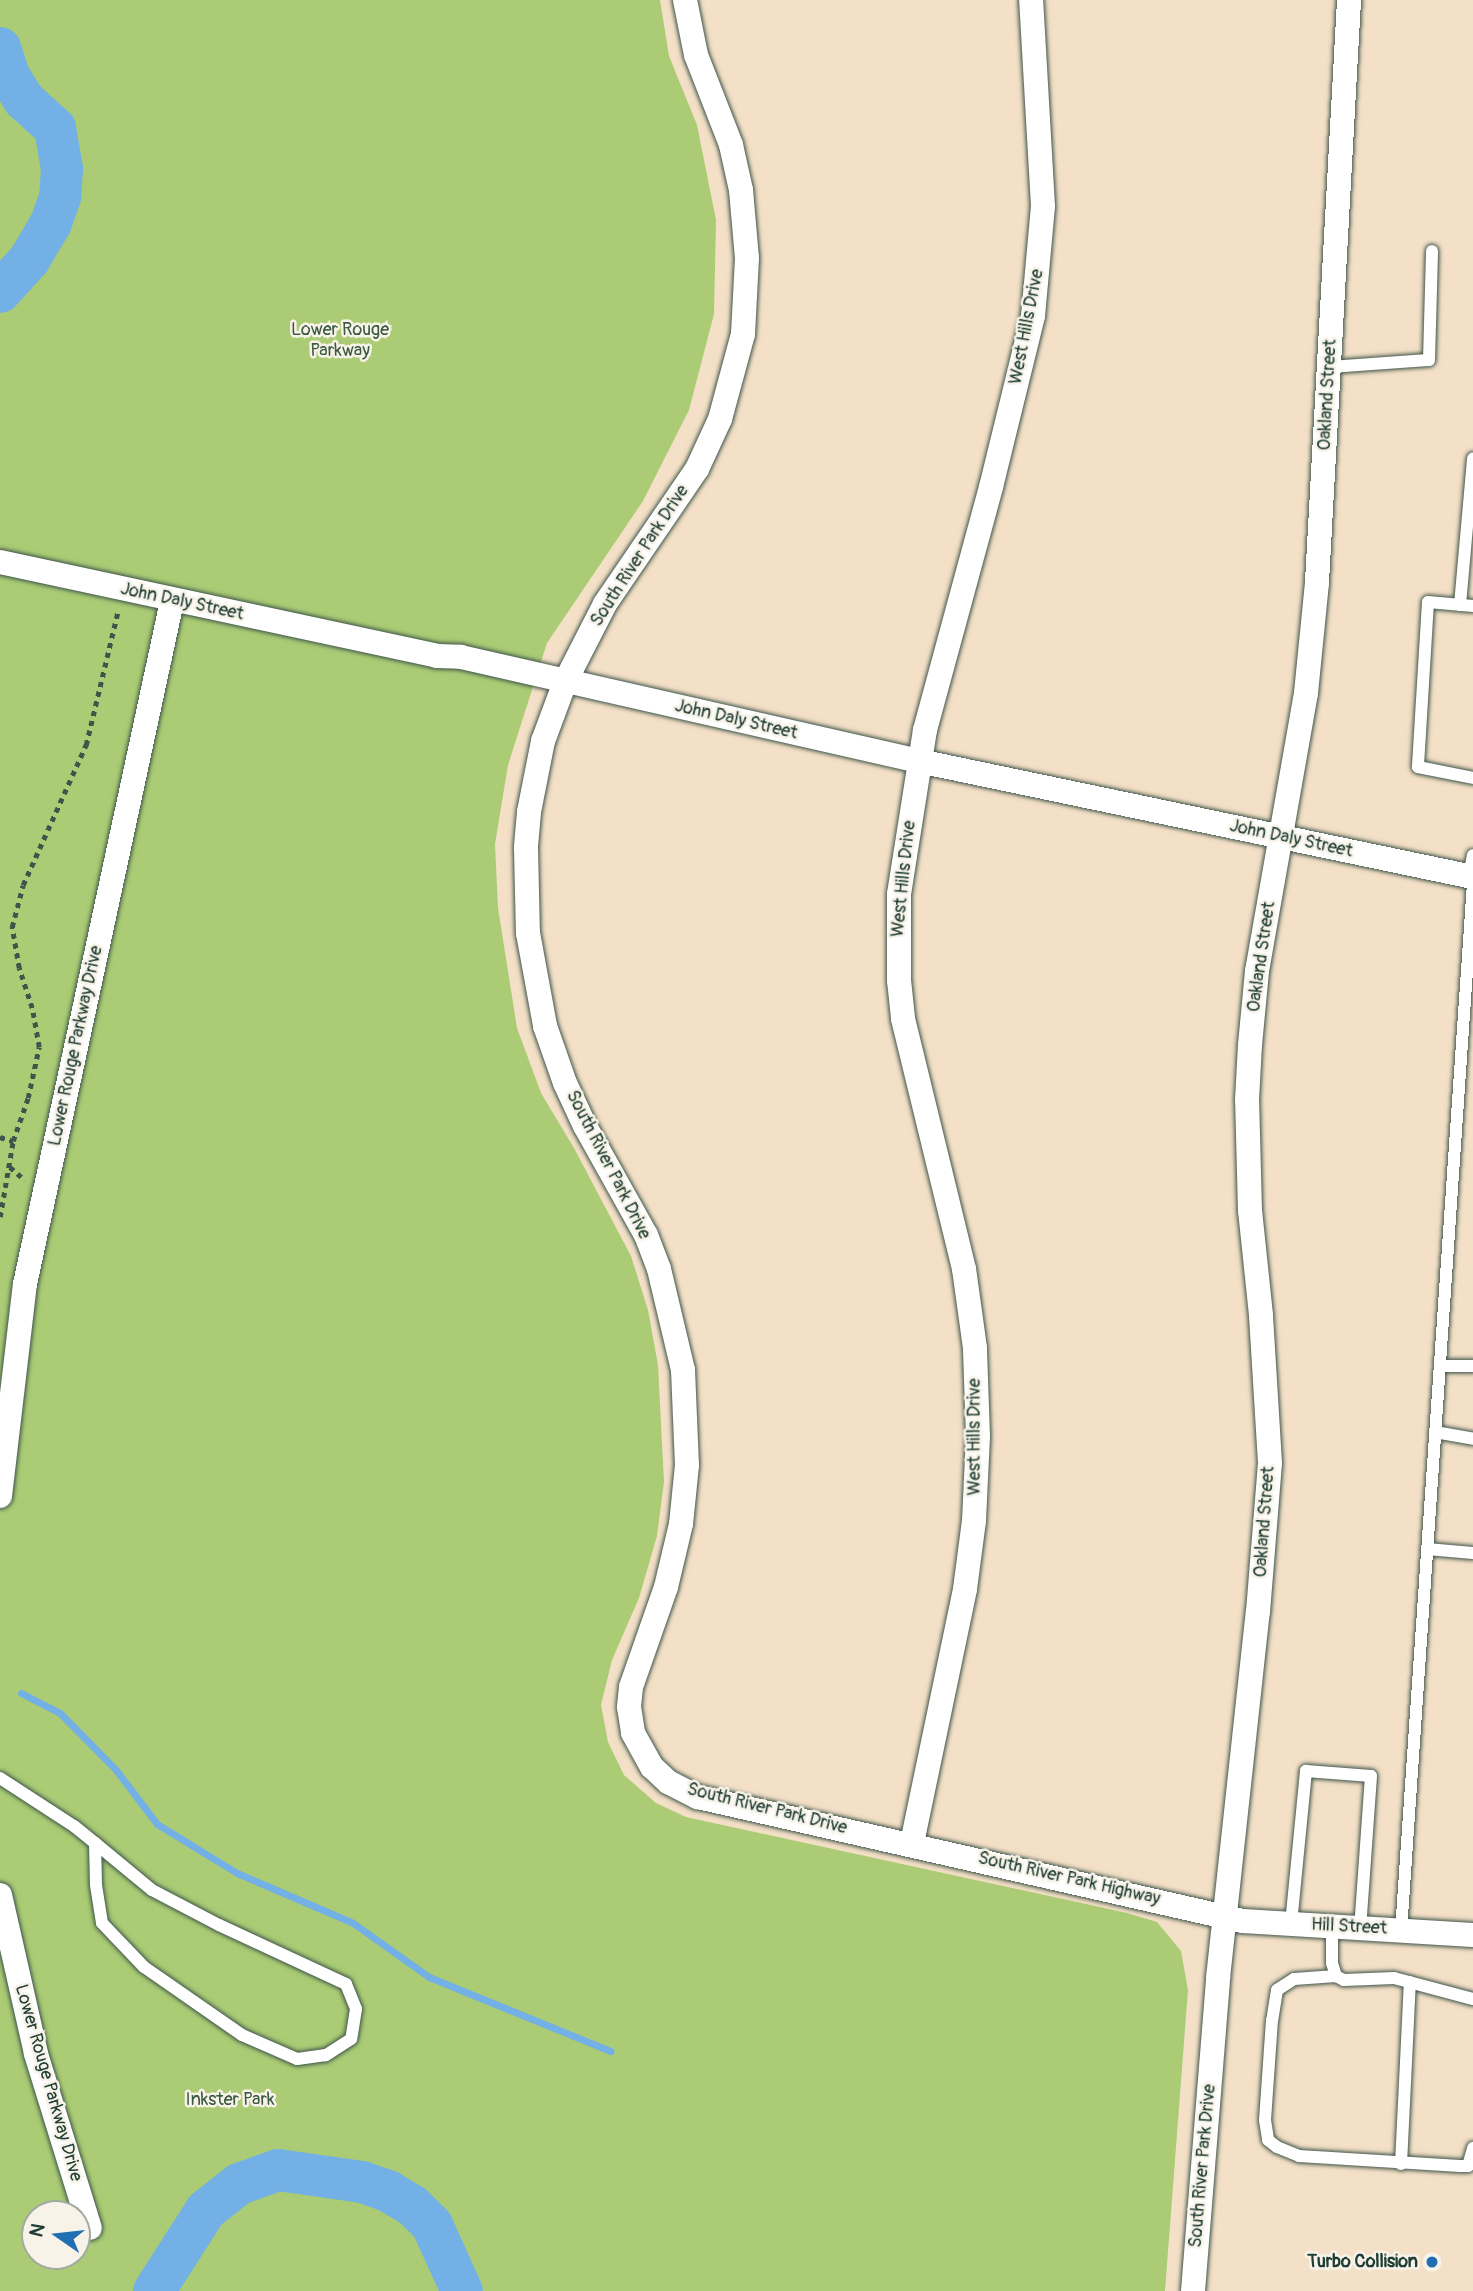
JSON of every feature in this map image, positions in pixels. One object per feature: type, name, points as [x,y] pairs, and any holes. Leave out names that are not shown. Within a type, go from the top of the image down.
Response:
[{"type":"street","name":"South River Park Drive","points":[[685,0],[688,26],[696,55],[731,145],[741,190],[747,258],[743,334],[720,419],[697,469],[605,604],[565,682],[543,741],[529,812],[526,884],[532,968],[545,1026],[565,1083],[585,1126],[630,1202],[659,1269],[677,1334],[687,1405],[687,1465],[681,1524],[666,1587],[631,1687],[629,1707],[633,1733],[652,1767],[668,1782],[686,1792],[912,1843]]},
{"type":"street","name":"West Hills Drive","points":[[912,1843],[965,1589],[974,1521],[978,1436],[975,1348],[964,1269],[955,1223],[909,1056],[899,981],[899,894],[925,730],[991,486],[1033,316],[1040,261],[1042,206],[1031,0]]},
{"type":"street","name":"Oakland Street","points":[[1225,1916],[1258,1612],[1269,1463],[1261,1315],[1250,1211],[1247,1100],[1257,971],[1306,693],[1317,582],[1349,0]]},
{"type":"street","name":"John Daly Street","points":[[0,562],[437,656],[461,657],[919,761],[1281,838],[1472,873]]},
{"type":"street","name":"Lower Rouge Parkway Drive","points":[[0,1496],[25,1284],[172,601]]},
{"type":"street","name":"South River Park Highway","points":[[912,1843],[1225,1916]]},
{"type":"street","name":"Lower Rouge Parkway Drive","points":[[0,1895],[36,2054],[81,2200]]},
{"type":"street","name":"South River Park Drive","points":[[1192,2291],[1225,1916]]},
{"type":"street","name":"Hill Street","points":[[1225,1916],[1243,1921],[1473,1935]]},
{"type":"lane","points":[[1329,367],[1429,359],[1432,251]]},
{"type":"lane","points":[[1473,459],[1467,605],[1428,602],[1418,767],[1473,778]]},
{"type":"lane","points":[[1401,1931],[1472,873]]},
{"type":"lane","points":[[1440,1366],[1473,1366]]},
{"type":"lane","points":[[1435,1432],[1473,1438]]},
{"type":"lane","points":[[1427,1549],[1473,1553]]},
{"type":"lane","points":[[1291,1924],[1306,1771],[1371,1776],[1360,1928]]},
{"type":"lane","points":[[0,1778],[95,1843],[152,1890],[219,1925],[346,1984],[356,2009],[351,2039],[327,2055],[297,2059],[242,2035],[144,1967],[102,1923],[96,1884],[95,1843]]},
{"type":"lane","points":[[1332,1926],[1332,1963],[1336,1976]]},
{"type":"lane","points":[[1473,1999],[1394,1978],[1344,1980],[1336,1976],[1294,1979],[1277,1990],[1272,2020],[1265,2120],[1268,2140],[1298,2156],[1468,2166],[1473,2148]]},
{"type":"lane","points":[[1401,2164],[1410,1982]]},
{"type":"path","points":[[0,1217],[13,1140],[28,1098],[39,1047],[32,1008],[19,968],[12,927],[23,885],[86,746],[124,590]]},
{"type":"path","points":[[0,1137],[13,1140]]},
{"type":"green space","name":"Lower Rouge Parkway","points":[[0,0],[660,0],[669,56],[697,125],[716,220],[714,314],[689,410],[643,501],[547,643],[508,765],[495,844],[498,908],[517,1028],[541,1093],[574,1148],[631,1256],[648,1310],[658,1365],[664,1482],[657,1536],[639,1598],[612,1660],[601,1705],[608,1742],[624,1775],[656,1803],[686,1817],[1127,1913],[1157,1922],[1181,1951],[1188,1990],[1165,2291],[0,2291]]},
{"type":"waterway","points":[[0,48],[9,76],[24,100],[55,128],[62,169],[60,197],[51,223],[29,260],[0,292]]},
{"type":"waterway","points":[[21,1693],[60,1713],[116,1770],[157,1824],[237,1873],[353,1923],[429,1977],[610,2051]]},
{"type":"waterway","points":[[154,2291],[206,2210],[239,2184],[278,2170],[362,2182],[388,2191],[413,2206],[432,2225],[462,2291]]},
{"type":"place","name":"Turbo Collision","points":[[1432,2262]]},
{"type":"park label","name":"Inkster Park","points":[[230,2100]]}]
